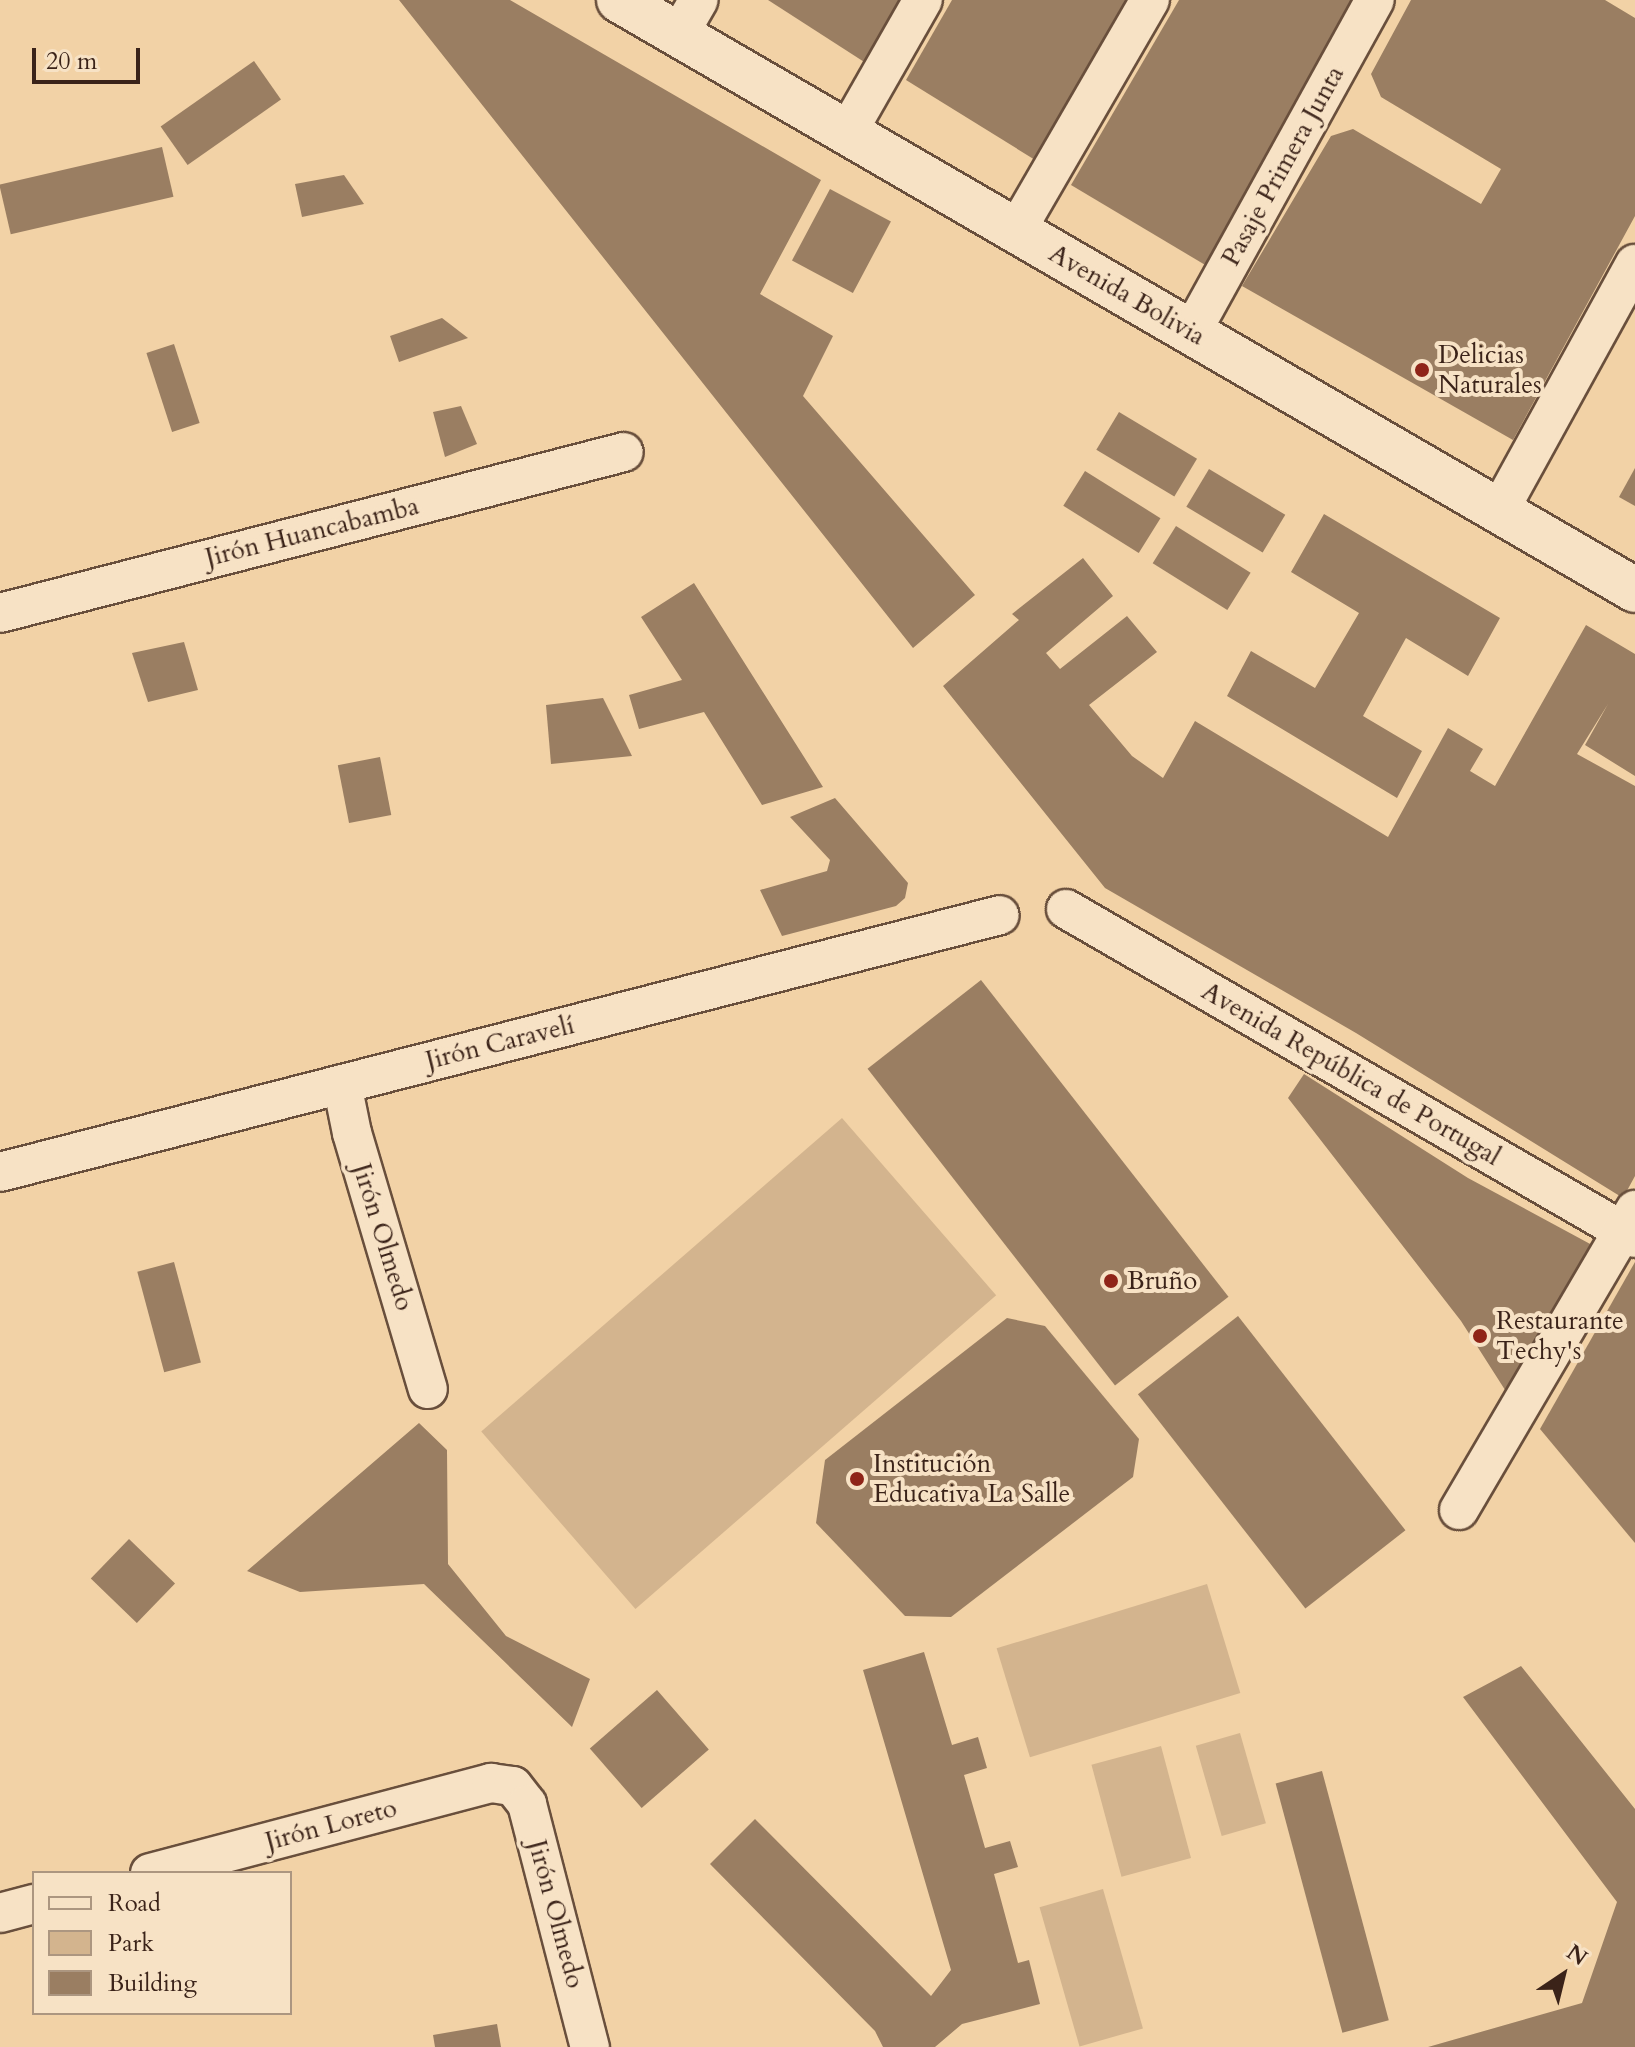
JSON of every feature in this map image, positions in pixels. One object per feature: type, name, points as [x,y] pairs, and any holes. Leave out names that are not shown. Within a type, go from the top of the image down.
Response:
[{"type":"main road","name":"Avenida Bolivia","points":[[619,0],[689,17],[847,133],[1635,590]]},
{"type":"street","points":[[847,133],[923,0]]},
{"type":"street","points":[[1016,231],[1150,0]]},
{"type":"street","name":"Pasaje Primera Junta","points":[[1191,333],[1375,0]]},
{"type":"street","points":[[1499,511],[1635,264]]},
{"type":"street","name":"Jirón Huancabamba","points":[[0,613],[624,452]]},
{"type":"street","name":"Avenida República de Portugal","points":[[1066,909],[1631,1226]]},
{"type":"street","name":"Jirón Caravelí","points":[[0,1172],[1000,915]]},
{"type":"street","name":"Jirón Olmedo","points":[[342,1084],[352,1133],[428,1389]]},
{"type":"street","points":[[1459,1510],[1631,1226]]},
{"type":"street","name":"Jirón Loreto","points":[[158,1871],[491,1783],[513,1786]]},
{"type":"street","name":"Jirón Olmedo","points":[[513,1786],[527,1804],[590,2047]]},
{"type":"street","points":[[0,1913],[32,1905]]},
{"type":"green space","points":[[842,1118],[996,1295],[635,1609],[481,1432]]},
{"type":"green space","points":[[1207,1584],[1240,1693],[1030,1757],[997,1648]]},
{"type":"green space","points":[[1240,1733],[1266,1823],[1222,1836],[1196,1746]]},
{"type":"green space","points":[[1161,1746],[1191,1858],[1121,1877],[1091,1765]]},
{"type":"green space","points":[[1103,1889],[1143,2028],[1080,2047],[1040,1907]]},
{"type":"building","points":[[399,0],[510,0],[821,180],[760,294],[833,336],[803,396],[975,595],[913,648]]},
{"type":"building","points":[[768,0],[912,0],[872,67]]},
{"type":"building","points":[[952,0],[1137,0],[1040,163],[906,80]]},
{"type":"building","points":[[1179,0],[1370,0],[1217,272],[1071,185]]},
{"type":"building","points":[[1411,0],[1605,0],[1635,18],[1635,216],[1513,440],[1242,286],[1331,136],[1353,129],[1481,204],[1501,169],[1381,97],[1371,74]]},
{"type":"building","points":[[254,61],[281,100],[188,165],[161,126]]},
{"type":"building","points":[[162,147],[173,197],[11,234],[0,184]]},
{"type":"building","points":[[344,175],[364,204],[302,217],[295,184]]},
{"type":"building","points":[[830,189],[891,221],[853,293],[792,261]]},
{"type":"building","points":[[442,318],[468,338],[399,362],[390,336]]},
{"type":"building","points":[[174,344],[200,423],[172,432],[146,353]]},
{"type":"building","points":[[461,406],[477,444],[445,457],[433,412]]},
{"type":"building","points":[[1119,412],[1197,459],[1174,497],[1096,450]]},
{"type":"building","points":[[1635,468],[1635,506],[1619,497]]},
{"type":"building","points":[[1209,469],[1285,515],[1263,553],[1186,507]]},
{"type":"building","points":[[1085,471],[1160,518],[1139,553],[1063,506]]},
{"type":"building","points":[[1324,514],[1500,618],[1468,676],[1406,638],[1363,716],[1422,751],[1397,798],[1227,696],[1251,651],[1315,688],[1359,613],[1291,572]]},
{"type":"building","points":[[1176,526],[1251,573],[1227,610],[1153,563]]},
{"type":"building","points":[[1083,558],[1113,596],[1046,653],[1060,669],[1127,616],[1157,652],[1089,705],[1132,756],[1163,778],[1195,721],[1388,837],[1448,728],[1483,749],[1470,771],[1495,786],[1586,625],[1635,654],[1635,776],[1585,745],[1608,704],[1577,754],[1635,786],[1635,1176],[1623,1198],[1356,1033],[1105,888],[943,686],[1019,620],[1012,614]]},
{"type":"building","points":[[694,583],[823,787],[762,805],[704,712],[639,729],[629,695],[682,680],[641,617]]},
{"type":"building","points":[[184,642],[198,690],[148,702],[132,653]]},
{"type":"building","points":[[603,698],[632,756],[551,764],[546,705]]},
{"type":"building","points":[[380,757],[391,815],[349,823],[338,765]]},
{"type":"building","points":[[835,798],[908,883],[905,898],[896,906],[782,936],[760,890],[827,871],[830,860],[790,817]]},
{"type":"building","points":[[981,980],[1228,1297],[1115,1385],[868,1069]]},
{"type":"building","points":[[1304,1074],[1468,1178],[1605,1252],[1514,1404],[1461,1321],[1288,1098]]},
{"type":"building","points":[[174,1262],[201,1362],[164,1372],[137,1272]]},
{"type":"building","points":[[1635,1262],[1635,1543],[1540,1429]]},
{"type":"building","points":[[1238,1316],[1405,1530],[1305,1609],[1138,1394]]},
{"type":"building","points":[[1007,1318],[1045,1326],[1139,1439],[1133,1477],[951,1617],[905,1616],[816,1523],[825,1460]]},
{"type":"building","points":[[419,1423],[447,1450],[448,1564],[506,1636],[590,1679],[572,1727],[424,1584],[300,1592],[247,1571]]},
{"type":"building","points":[[129,1539],[175,1583],[137,1623],[91,1579]]},
{"type":"building","points":[[924,1652],[952,1745],[978,1737],[987,1768],[964,1775],[985,1848],[1010,1841],[1018,1867],[994,1874],[1018,1963],[1029,1960],[1040,2004],[962,2024],[935,2047],[883,2047],[875,2031],[710,1864],[755,1819],[931,1996],[951,1970],[863,1670]]},
{"type":"building","points":[[1521,1666],[1635,1809],[1635,2047],[1428,2047],[1582,2003],[1617,1902],[1463,1697]]},
{"type":"building","points":[[657,1690],[709,1750],[642,1808],[590,1748]]},
{"type":"building","points":[[1322,1771],[1389,2020],[1342,2033],[1276,1783]]},
{"type":"building","points":[[497,2024],[501,2047],[435,2047],[433,2035]]},
{"type":"place","name":"Delicias Naturales","points":[[1422,370]]},
{"type":"place","name":"Bruño","points":[[1111,1281]]},
{"type":"place","name":"Restaurante Techy's","points":[[1480,1336]]},
{"type":"place","name":"Institución Educativa La Salle","points":[[857,1479]]}]
